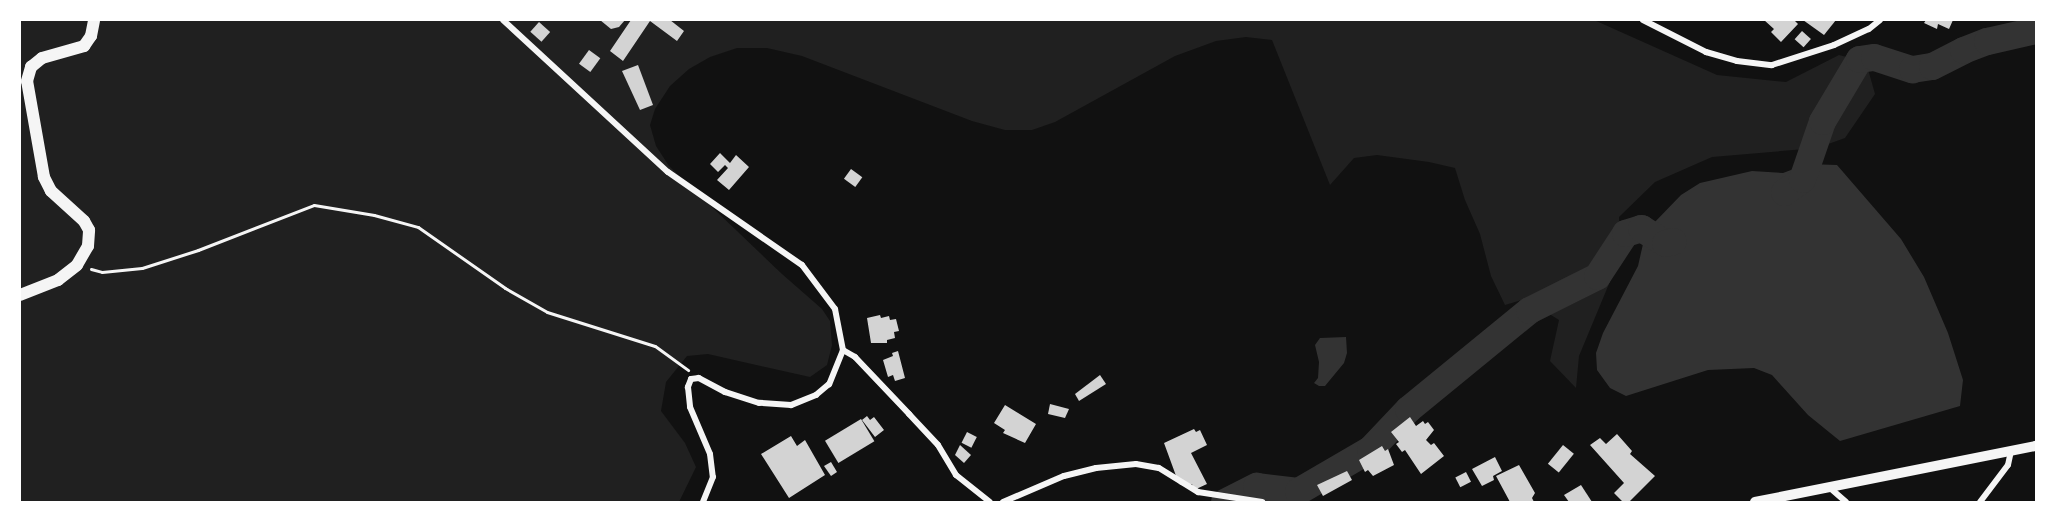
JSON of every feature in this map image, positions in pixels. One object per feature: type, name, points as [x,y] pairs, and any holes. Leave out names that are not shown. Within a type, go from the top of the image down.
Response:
[{"type":"main road","points":[[20,295],[52,283],[77,265],[88,246],[89,230],[84,221],[51,191],[44,177],[27,81],[31,67],[42,58],[84,46],[91,36],[94,20]]},
{"type":"street","points":[[503,20],[668,172],[802,266],[836,309],[843,350],[829,384],[816,395],[791,405],[759,403],[725,392],[699,378],[691,379],[688,387],[690,407],[710,454],[713,477],[703,502]]},
{"type":"street","points":[[1643,20],[1706,52],[1737,61],[1772,65],[1834,45],[1869,29],[1880,20]]},
{"type":"street","points":[[843,350],[855,357],[938,446],[956,475],[990,502]]},
{"type":"street","points":[[1755,502],[2037,446]]},
{"type":"street","points":[[1980,502],[2008,465],[2011,451]]},
{"type":"street","points":[[1003,502],[1064,476],[1096,468],[1136,464],[1159,468],[1198,492],[1262,502]]},
{"type":"street","points":[[1830,487],[1846,502]]},
{"type":"path","points":[[77,265],[102,272],[142,268],[198,250],[315,205],[374,215],[418,227],[505,288],[548,312],[655,346],[699,378]]},
{"type":"shaded area","points":[[20,20],[1594,20],[1717,75],[1786,82],[1839,55],[1866,62],[1875,94],[1845,138],[1817,148],[1712,157],[1655,182],[1619,217],[1621,255],[1579,356],[1576,388],[1550,361],[1559,320],[1525,299],[1505,305],[1491,276],[1480,234],[1465,200],[1455,168],[1377,155],[1354,158],[1330,185],[1272,40],[1246,37],[1216,41],[1175,56],[1055,122],[1032,130],[1005,130],[972,121],[802,56],[767,48],[737,48],[710,57],[689,69],[670,86],[655,109],[650,125],[656,146],[669,166],[822,309],[830,321],[832,345],[827,365],[810,377],[708,354],[687,356],[666,382],[661,411],[685,443],[696,467],[679,502],[20,502]]},
{"type":"shaded area","points":[[1807,164],[1837,165],[1901,239],[1924,277],[1948,333],[1963,380],[1960,406],[1840,441],[1808,415],[1772,375],[1754,368],[1708,370],[1626,396],[1610,388],[1597,370],[1596,353],[1603,333],[1638,266],[1643,244],[1641,228],[1652,225],[1681,195],[1700,183],[1752,171],[1783,173]]},
{"type":"shaded area","points":[[1346,337],[1347,353],[1344,363],[1325,386],[1314,383],[1318,378],[1319,362],[1315,345],[1320,338]]},
{"type":"building","points":[[600,20],[625,20],[619,27],[611,29]]},
{"type":"building","points":[[631,20],[670,20],[684,31],[677,41],[650,21],[623,61],[610,51]]},
{"type":"building","points":[[1764,20],[1794,20],[1798,24],[1781,42],[1771,32],[1774,29]]},
{"type":"building","points":[[1803,20],[1836,20],[1824,35]]},
{"type":"building","points":[[1926,20],[1953,20],[1949,29],[1938,24],[1937,29],[1924,23]]},
{"type":"building","points":[[539,22],[550,32],[541,42],[530,32]]},
{"type":"building","points":[[1802,31],[1811,39],[1804,47],[1795,39]]},
{"type":"building","points":[[589,50],[600,58],[590,72],[579,64]]},
{"type":"building","points":[[638,65],[653,105],[640,110],[622,71]]},
{"type":"building","points":[[720,153],[730,163],[736,155],[749,167],[729,190],[717,180],[728,168],[725,165],[718,172],[710,164]]},
{"type":"building","points":[[851,169],[862,177],[855,187],[844,179]]},
{"type":"building","points":[[880,315],[881,318],[889,316],[890,320],[896,319],[899,331],[894,332],[895,338],[887,340],[887,343],[871,343],[867,318]]},
{"type":"building","points":[[898,351],[905,378],[895,381],[893,375],[888,377],[883,360]]},
{"type":"building","points":[[1100,375],[1106,384],[1079,401],[1075,394]]},
{"type":"building","points":[[1050,404],[1069,409],[1065,418],[1048,414]]},
{"type":"building","points":[[1005,405],[1036,424],[1025,443],[1003,433],[1005,430],[994,423]]},
{"type":"building","points":[[867,416],[870,420],[874,417],[884,430],[875,437],[862,420]]},
{"type":"building","points":[[1410,417],[1416,426],[1423,421],[1425,424],[1428,422],[1434,430],[1426,440],[1431,445],[1434,443],[1444,456],[1421,474],[1405,450],[1402,452],[1396,444],[1399,442],[1391,432]]},
{"type":"building","points":[[861,419],[874,441],[838,463],[825,441]]},
{"type":"building","points":[[1194,429],[1196,432],[1200,430],[1207,445],[1191,453],[1207,484],[1194,490],[1192,484],[1186,487],[1179,484],[1164,443]]},
{"type":"building","points":[[967,432],[977,437],[971,448],[962,443]]},
{"type":"building","points":[[1617,434],[1632,451],[1630,454],[1655,476],[1629,502],[1623,502],[1614,493],[1624,483],[1590,445],[1600,438],[1606,444]]},
{"type":"building","points":[[791,436],[797,446],[805,440],[825,475],[789,498],[761,454]]},
{"type":"building","points":[[960,445],[971,455],[964,463],[955,455]]},
{"type":"building","points":[[1563,445],[1574,454],[1559,472],[1548,464]]},
{"type":"building","points":[[1382,446],[1385,451],[1388,449],[1394,465],[1373,476],[1368,470],[1365,472],[1359,460]]},
{"type":"building","points":[[1495,457],[1502,471],[1493,476],[1494,480],[1482,486],[1472,469]]},
{"type":"building","points":[[831,462],[837,472],[831,476],[824,466]]},
{"type":"building","points":[[1519,465],[1535,493],[1532,498],[1534,502],[1510,502],[1496,476]]},
{"type":"building","points":[[1347,471],[1352,480],[1323,496],[1317,485]]},
{"type":"building","points":[[1466,472],[1471,482],[1460,487],[1455,477]]},
{"type":"building","points":[[1581,485],[1592,502],[1569,502],[1564,495]]},
{"type":"waterway","points":[[1784,192],[1802,179],[1822,121],[1859,59],[1874,57],[1912,69],[1932,66],[1987,41],[2036,30]]},
{"type":"waterway","points":[[1224,502],[1256,486],[1298,491],[1370,449],[1408,409],[1529,310],[1597,276],[1625,233],[1641,228],[1665,243],[1673,241]]}]
